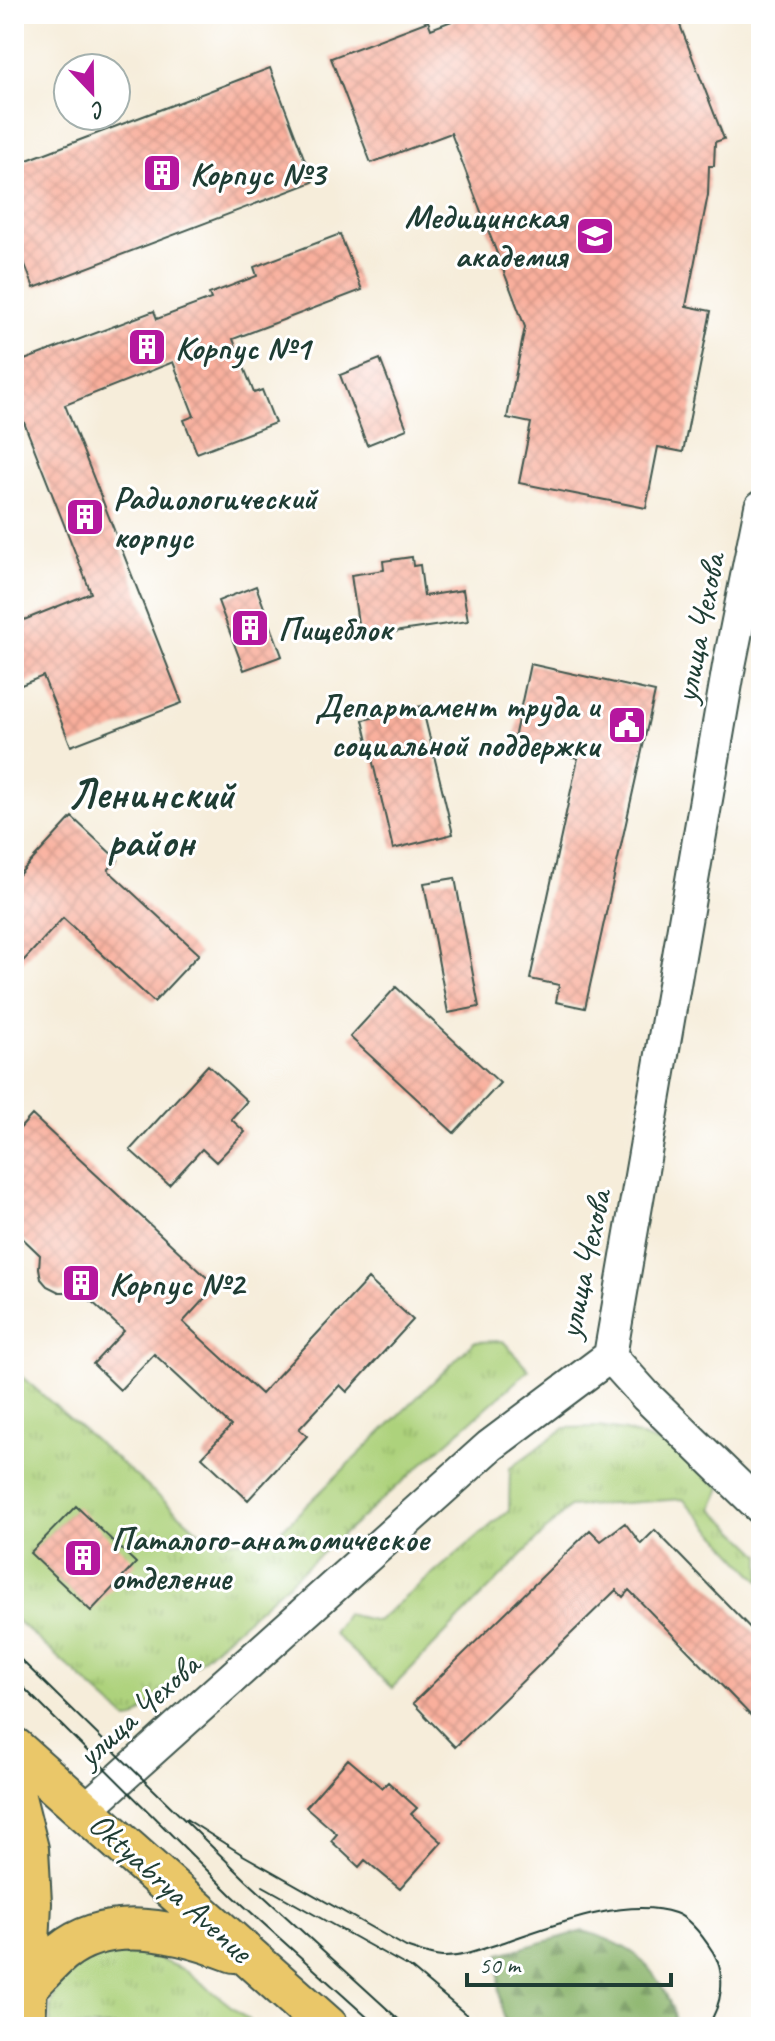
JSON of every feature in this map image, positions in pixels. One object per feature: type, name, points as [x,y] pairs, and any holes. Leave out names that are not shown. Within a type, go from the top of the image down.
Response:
[{"type":"main road","name":"Oktyabrya Avenue","points":[[14,1748],[328,2027]]},
{"type":"main road","points":[[14,1793],[28,1849],[31,1903],[25,2027]]},
{"type":"main road","points":[[27,1987],[63,1951],[83,1939],[111,1931],[145,1930],[195,1937],[252,1959]]},
{"type":"street","name":"улица Чехова","points":[[85,1810],[490,1446],[610,1356],[727,682],[761,507]]},
{"type":"street","points":[[610,1356],[646,1396],[761,1508]]},
{"type":"green space","points":[[503,1341],[529,1370],[134,1719],[128,1720],[14,1618],[14,1370],[209,1540],[270,1541],[474,1342]]},
{"type":"green space","points":[[598,1427],[625,1431],[667,1446],[721,1488],[712,1508],[761,1555],[761,1582],[683,1499],[569,1507],[392,1688],[333,1633],[346,1614],[377,1621],[509,1510],[510,1468],[565,1428]]},
{"type":"green space","points":[[583,1931],[617,1944],[642,1961],[668,1999],[676,2027],[509,2027],[500,2001],[500,1954]]},
{"type":"green space","points":[[114,1953],[149,1955],[187,1971],[257,2027],[51,2027],[51,2008],[61,1981],[87,1961]]},
{"type":"building","name":"Медицинская академия","points":[[470,14],[666,14],[669,23],[678,20],[724,139],[715,142],[714,166],[709,166],[708,195],[686,306],[711,311],[683,452],[658,447],[646,508],[519,483],[531,423],[507,418],[525,327],[451,133],[371,163],[331,58],[428,21],[431,29]]},
{"type":"building","name":"Корпус №3","points":[[270,68],[313,182],[34,288],[14,236],[14,165],[101,132],[132,132],[132,120]]},
{"type":"building","points":[[340,234],[362,290],[233,339],[254,393],[262,390],[275,423],[197,453],[184,420],[194,416],[173,362],[65,405],[182,703],[71,746],[43,676],[14,688],[14,624],[91,593],[23,420],[18,422],[14,410],[14,364],[154,311],[157,319],[211,299],[209,294],[257,276],[254,267]]},
{"type":"building","points":[[380,359],[407,429],[367,445],[340,375]]},
{"type":"building","points":[[412,557],[413,566],[420,565],[424,596],[463,590],[468,621],[360,637],[351,575],[384,570],[383,561]]},
{"type":"building","name":"Пищеблок","points":[[256,586],[282,656],[244,670],[218,601]]},
{"type":"building","points":[[530,664],[655,692],[585,1008],[556,1002],[559,985],[530,979],[578,758],[513,743]]},
{"type":"building","points":[[422,706],[453,834],[393,849],[363,720]]},
{"type":"building","points":[[72,817],[118,860],[108,870],[199,954],[154,1002],[63,918],[14,971],[14,880]]},
{"type":"building","points":[[455,878],[479,1007],[448,1013],[424,883]]},
{"type":"building","points":[[396,987],[500,1083],[454,1133],[350,1037]]},
{"type":"building","points":[[208,1065],[247,1101],[231,1119],[245,1132],[216,1162],[202,1149],[169,1185],[130,1150]]},
{"type":"building","name":"Корпус №2","points":[[32,1115],[216,1286],[183,1322],[261,1394],[368,1279],[413,1320],[347,1392],[340,1385],[299,1429],[307,1436],[248,1500],[202,1457],[231,1426],[154,1354],[120,1390],[93,1364],[124,1331],[78,1289],[59,1292],[41,1279],[40,1255],[14,1230],[14,1135]]},
{"type":"building","name":"Паталого-анатомическое отделение","points":[[76,1506],[136,1563],[91,1611],[30,1553]]},
{"type":"building","points":[[625,1523],[641,1544],[655,1530],[761,1639],[761,1726],[629,1590],[623,1597],[616,1590],[455,1747],[413,1703],[590,1530],[601,1541]]},
{"type":"building","points":[[348,1759],[382,1788],[388,1782],[417,1808],[411,1814],[442,1842],[400,1889],[365,1860],[359,1867],[331,1841],[337,1834],[306,1807]]},
{"type":"tram line","points":[[14,1653],[247,1881],[407,2027]]},
{"type":"tram line","points":[[14,1678],[233,1896],[378,2027]]},
{"type":"tram line","points":[[186,1819],[243,1855],[406,1947],[433,1956],[464,1955],[564,1922],[610,1911],[633,1908],[675,1913],[686,1919],[701,1935],[713,1952],[720,1970],[719,2000],[707,2027]]},
{"type":"tram line","points":[[263,1886],[412,1969],[481,2027]]},
{"type":"place","name":"Корпус №3","points":[[162,173]]},
{"type":"place","name":"Медицинская академия","points":[[595,236]]},
{"type":"place","name":"Корпус №1","points":[[147,347]]},
{"type":"place","name":"Радиологический корпус","points":[[85,517]]},
{"type":"place","name":"Пищеблок","points":[[250,628]]},
{"type":"place","name":"Департамент труда и социальной поддержки","points":[[627,725]]},
{"type":"place","name":"Корпус №2","points":[[81,1283]]},
{"type":"place","name":"Паталого-анатомическое отделение","points":[[83,1558]]},
{"type":"district","name":"Ленинский район","points":[[151,818]]}]
